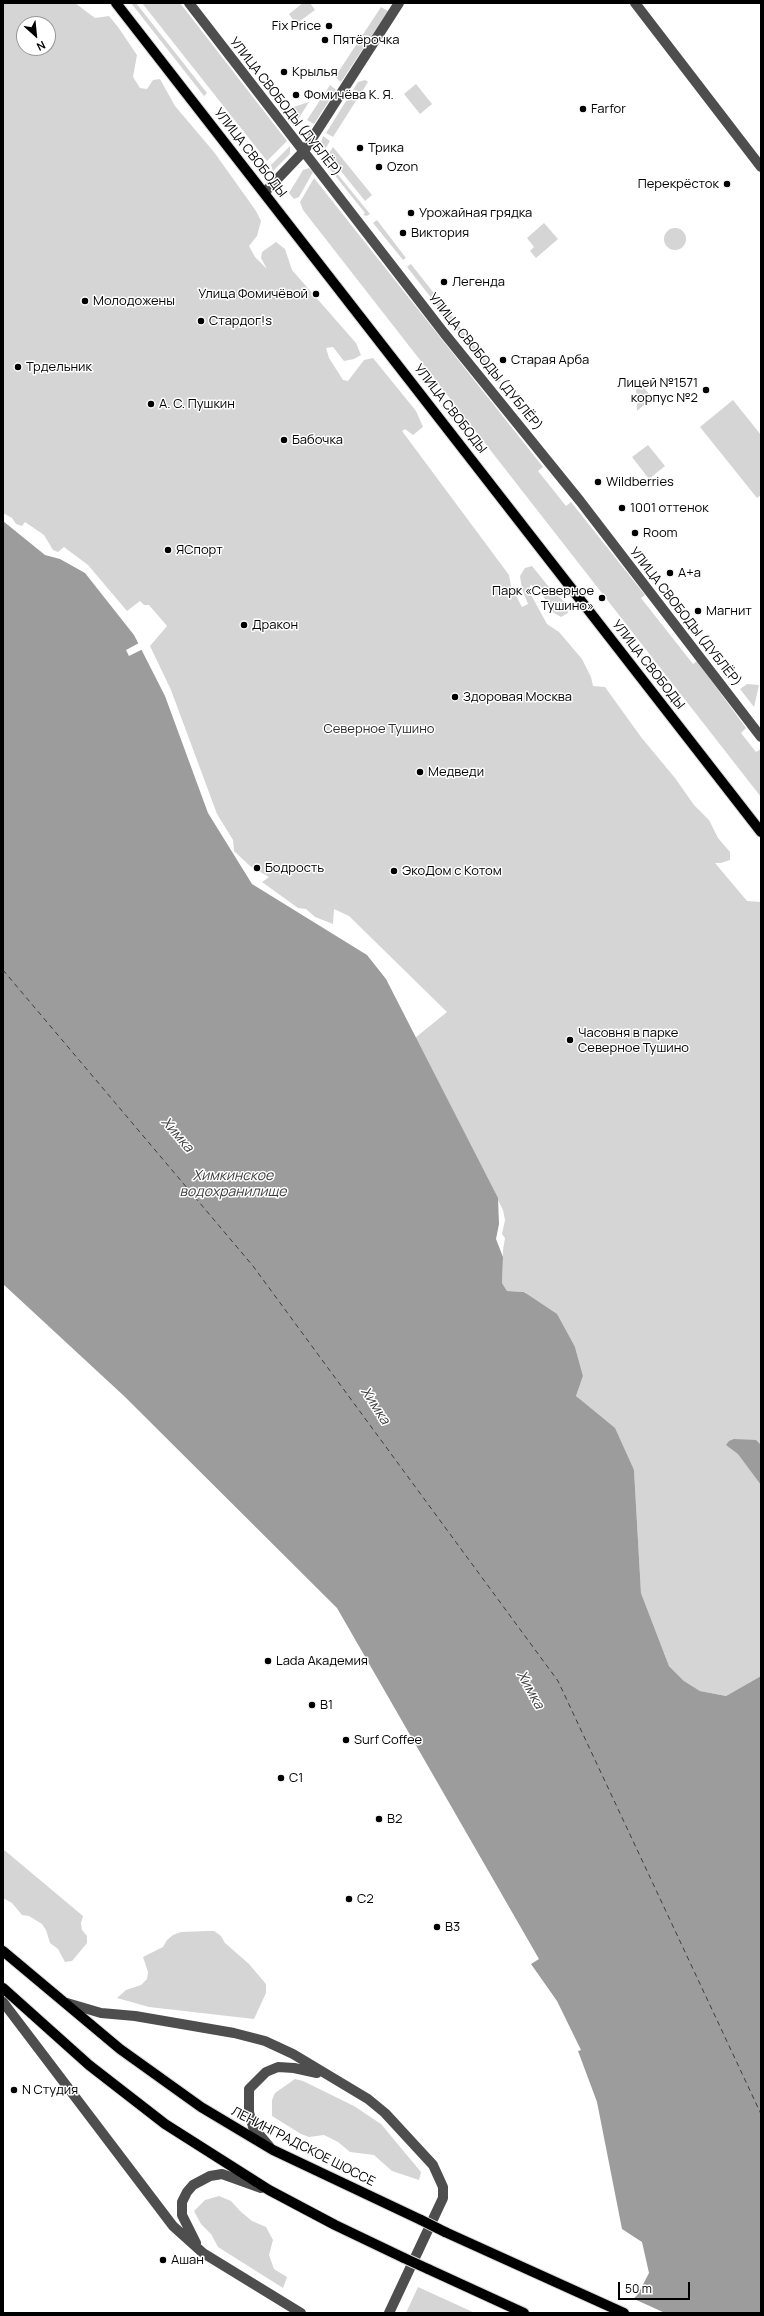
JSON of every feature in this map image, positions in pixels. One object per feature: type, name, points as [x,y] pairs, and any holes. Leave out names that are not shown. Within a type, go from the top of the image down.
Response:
[{"type":"main road","name":"УЛИЦА СВОБОДЫ","points":[[116,3],[265,192],[761,832]]},
{"type":"main road","name":"ЛЕНИНГРАДСКОЕ ШОССЕ","points":[[3,1951],[62,2002],[171,2087],[235,2129],[273,2150],[445,2232],[624,2313]]},
{"type":"main road","points":[[3,1988],[89,2065],[165,2124],[269,2190],[335,2225],[524,2313]]},
{"type":"street","name":"УЛИЦА СВОБОДЫ (ДУБЛЁР)","points":[[188,3],[444,333],[584,507],[761,737]]},
{"type":"street","points":[[265,192],[304,151],[399,3]]},
{"type":"street","points":[[635,3],[761,167]]},
{"type":"street","points":[[3,2002],[173,2226],[203,2254],[301,2313]]},
{"type":"street","points":[[62,2002],[101,2013],[135,2016],[234,2033],[265,2041],[293,2054],[324,2075],[368,2099],[385,2113],[421,2150],[440,2176],[443,2192],[440,2206],[389,2313]]},
{"type":"street","points":[[273,2150],[253,2127],[248,2112],[249,2089],[266,2072],[278,2067],[294,2068],[324,2075]]},
{"type":"street","points":[[203,2254],[190,2234],[182,2215],[182,2202],[187,2192],[193,2185],[210,2176],[222,2174],[269,2190]]},
{"type":"green space","name":"Северное Тушино","points":[[3,3],[75,3],[95,18],[109,16],[137,55],[133,77],[140,88],[147,89],[153,80],[160,79],[175,106],[214,152],[256,211],[261,221],[257,236],[249,246],[255,257],[267,269],[261,258],[262,252],[276,242],[285,249],[292,270],[356,343],[361,355],[354,359],[344,361],[333,347],[326,348],[329,358],[343,380],[348,381],[364,360],[373,358],[416,411],[423,427],[413,435],[405,429],[402,431],[509,575],[511,586],[522,607],[528,604],[522,589],[520,576],[525,568],[532,566],[553,592],[566,603],[568,613],[561,617],[554,613],[537,587],[530,585],[530,593],[547,624],[559,632],[582,659],[591,677],[593,686],[605,687],[641,737],[675,778],[694,805],[709,820],[718,838],[730,852],[730,860],[715,863],[747,901],[761,902],[761,1676],[726,1696],[700,1691],[684,1681],[669,1666],[641,1593],[634,1470],[591,1410],[576,1396],[583,1376],[575,1347],[525,1292],[507,1291],[502,1283],[505,1238],[502,1234],[505,1220],[503,1210],[415,1038],[447,1012],[349,916],[334,909],[333,924],[315,917],[306,909],[298,908],[262,882],[269,877],[250,866],[234,851],[233,840],[217,814],[171,690],[150,646],[167,626],[149,605],[144,605],[140,601],[127,611],[88,565],[64,547],[58,552],[53,550],[44,535],[25,522],[22,526],[16,524],[12,518],[3,513]]},
{"type":"green space","points":[[131,3],[136,3],[207,93],[204,96]]},
{"type":"green space","points":[[142,3],[180,3],[287,141],[267,161]]},
{"type":"green space","points":[[303,3],[310,3],[315,10],[296,24],[289,14]]},
{"type":"green space","points":[[381,7],[388,11],[341,82],[335,77]]},
{"type":"green space","points":[[365,80],[368,82],[333,137],[326,133],[358,82]]},
{"type":"green space","points":[[416,84],[432,104],[420,114],[404,94]]},
{"type":"green space","points":[[330,85],[336,90],[314,124],[307,120]]},
{"type":"green space","points":[[309,102],[297,121],[287,109]]},
{"type":"green space","points":[[323,136],[330,141],[323,152],[319,149]]},
{"type":"green space","points":[[290,146],[290,154],[273,171],[271,165]]},
{"type":"green space","points":[[333,147],[372,195],[365,201],[328,155]]},
{"type":"green space","points":[[327,161],[370,214],[367,216],[363,215],[365,213],[325,163]]},
{"type":"green space","points":[[309,168],[313,172],[299,197],[294,199],[289,193],[303,170]]},
{"type":"green space","points":[[314,178],[543,467],[538,471],[566,506],[571,502],[645,595],[641,598],[693,664],[697,661],[746,728],[741,733],[756,752],[761,749],[761,797],[303,210],[300,202]]},
{"type":"green space","points":[[377,220],[406,258],[403,260],[373,223]]},
{"type":"green space","points":[[544,223],[558,239],[536,258],[530,251],[534,247],[527,238]]},
{"type":"green space","points":[[675,228],[683,231],[686,239],[683,247],[675,250],[667,247],[664,239],[667,231]]},
{"type":"green space","points":[[411,264],[455,320],[451,323],[407,267]]},
{"type":"green space","points":[[459,326],[501,380],[498,383],[456,329]]},
{"type":"green space","points":[[642,385],[652,398],[637,411],[636,390]]},
{"type":"green space","points":[[733,400],[761,435],[761,495],[757,498],[700,427]]},
{"type":"green space","points":[[648,445],[665,466],[649,479],[632,457]]},
{"type":"green space","points":[[747,684],[759,685],[754,707],[740,689]]},
{"type":"green space","points":[[3,1849],[83,1916],[81,1923],[82,1930],[87,1936],[87,1943],[72,1961],[65,1962],[58,1949],[50,1943],[46,1930],[42,1924],[29,1916],[22,1915],[12,1903],[3,1898]]},
{"type":"green space","points":[[214,1931],[249,1964],[266,1984],[266,1993],[254,2019],[149,2007],[117,1998],[126,1990],[141,1985],[147,1979],[148,1972],[143,1957],[163,1947],[167,1940],[173,1935],[181,1932]]},
{"type":"green space","points":[[295,2079],[303,2081],[354,2106],[381,2124],[421,2172],[419,2180],[392,2171],[374,2155],[350,2152],[338,2142],[324,2135],[309,2137],[301,2134],[272,2116],[272,2100],[275,2093]]},
{"type":"green space","points":[[219,2196],[231,2201],[252,2221],[266,2227],[273,2240],[269,2255],[274,2269],[287,2277],[283,2288],[218,2247],[211,2234],[201,2224],[194,2211],[205,2200]]},
{"type":"green space","points":[[418,2287],[475,2313],[406,2313]]},
{"type":"water","name":"Химкинское водохранилище","points":[[3,521],[45,555],[60,559],[85,573],[134,635],[165,696],[208,813],[252,884],[367,955],[386,979],[498,1198],[499,1224],[496,1239],[503,1257],[502,1283],[507,1291],[524,1292],[557,1314],[575,1347],[583,1376],[576,1396],[615,1428],[634,1470],[641,1593],[669,1666],[684,1681],[700,1691],[726,1696],[761,1676],[761,2313],[624,2313],[627,2306],[638,2294],[649,2273],[642,2242],[622,2229],[597,2102],[578,2051],[581,2050],[557,2001],[531,1964],[539,1959],[337,1608],[124,1396],[3,1284]]},
{"type":"water","points":[[734,1439],[756,1440],[761,1445],[761,1485],[738,1454],[726,1445],[729,1441]]},
{"type":"pier","points":[[139,643],[143,649],[129,656],[126,650]]},
{"type":"pier","points":[[632,2298],[665,2313],[622,2313],[625,2305]]},
{"type":"ferry route","points":[[3,970],[253,1266],[558,1681],[761,2114]]},
{"type":"ferry route","points":[[761,2286],[761,2312]]},
{"type":"place","name":"Fix Price","points":[[329,26]]},
{"type":"place","name":"Пятёрочка","points":[[325,40]]},
{"type":"place","name":"Крылья","points":[[284,72]]},
{"type":"place","name":"Фомичёва К. Я.","points":[[296,95]]},
{"type":"place","name":"Farfor","points":[[583,109]]},
{"type":"place","name":"Трика","points":[[360,148]]},
{"type":"place","name":"Ozon","points":[[379,167]]},
{"type":"place","name":"Перекрёсток","points":[[727,184]]},
{"type":"place","name":"Урожайная грядка","points":[[411,213]]},
{"type":"place","name":"Виктория","points":[[403,233]]},
{"type":"place","name":"Легенда","points":[[444,282]]},
{"type":"place","name":"Улица Фомичёвой","points":[[316,294]]},
{"type":"place","name":"Молодожены","points":[[85,301]]},
{"type":"place","name":"Стардог!s","points":[[201,321]]},
{"type":"place","name":"Старая Арба","points":[[503,360]]},
{"type":"place","name":"Трдельник","points":[[18,367]]},
{"type":"place","name":"Лицей №1571 корпус №2","points":[[706,390]]},
{"type":"place","name":"А. С. Пушкин","points":[[151,404]]},
{"type":"place","name":"Бабочка","points":[[284,440]]},
{"type":"place","name":"Wildberries","points":[[598,482]]},
{"type":"place","name":"1001 оттенок","points":[[622,508]]},
{"type":"place","name":"Room","points":[[635,533]]},
{"type":"place","name":"ЯСпорт","points":[[168,550]]},
{"type":"place","name":"А+а","points":[[670,573]]},
{"type":"place","name":"Парк «Северное Тушино»","points":[[602,598]]},
{"type":"place","name":"Магнит","points":[[698,611]]},
{"type":"place","name":"Дракон","points":[[244,625]]},
{"type":"place","name":"Здоровая Москва","points":[[455,697]]},
{"type":"place","name":"Медведи","points":[[420,772]]},
{"type":"place","name":"Бодрость","points":[[257,868]]},
{"type":"place","name":"ЭкоДом с Котом","points":[[394,871]]},
{"type":"place","name":"Часовня в парке Северное Тушино","points":[[570,1040]]},
{"type":"place","name":"Lada Академия","points":[[268,1661]]},
{"type":"place","name":"B1","points":[[312,1705]]},
{"type":"place","name":"Surf Coffee","points":[[346,1740]]},
{"type":"place","name":"C1","points":[[281,1778]]},
{"type":"place","name":"B2","points":[[379,1819]]},
{"type":"place","name":"C2","points":[[349,1899]]},
{"type":"place","name":"B3","points":[[437,1927]]},
{"type":"place","name":"N Студия","points":[[14,2090]]},
{"type":"place","name":"Ашан","points":[[163,2260]]},
{"type":"water label","name":"Химка","points":[[177,1135]]},
{"type":"water label","name":"Химка","points":[[375,1406]]},
{"type":"water label","name":"Химка","points":[[530,1690]]}]
